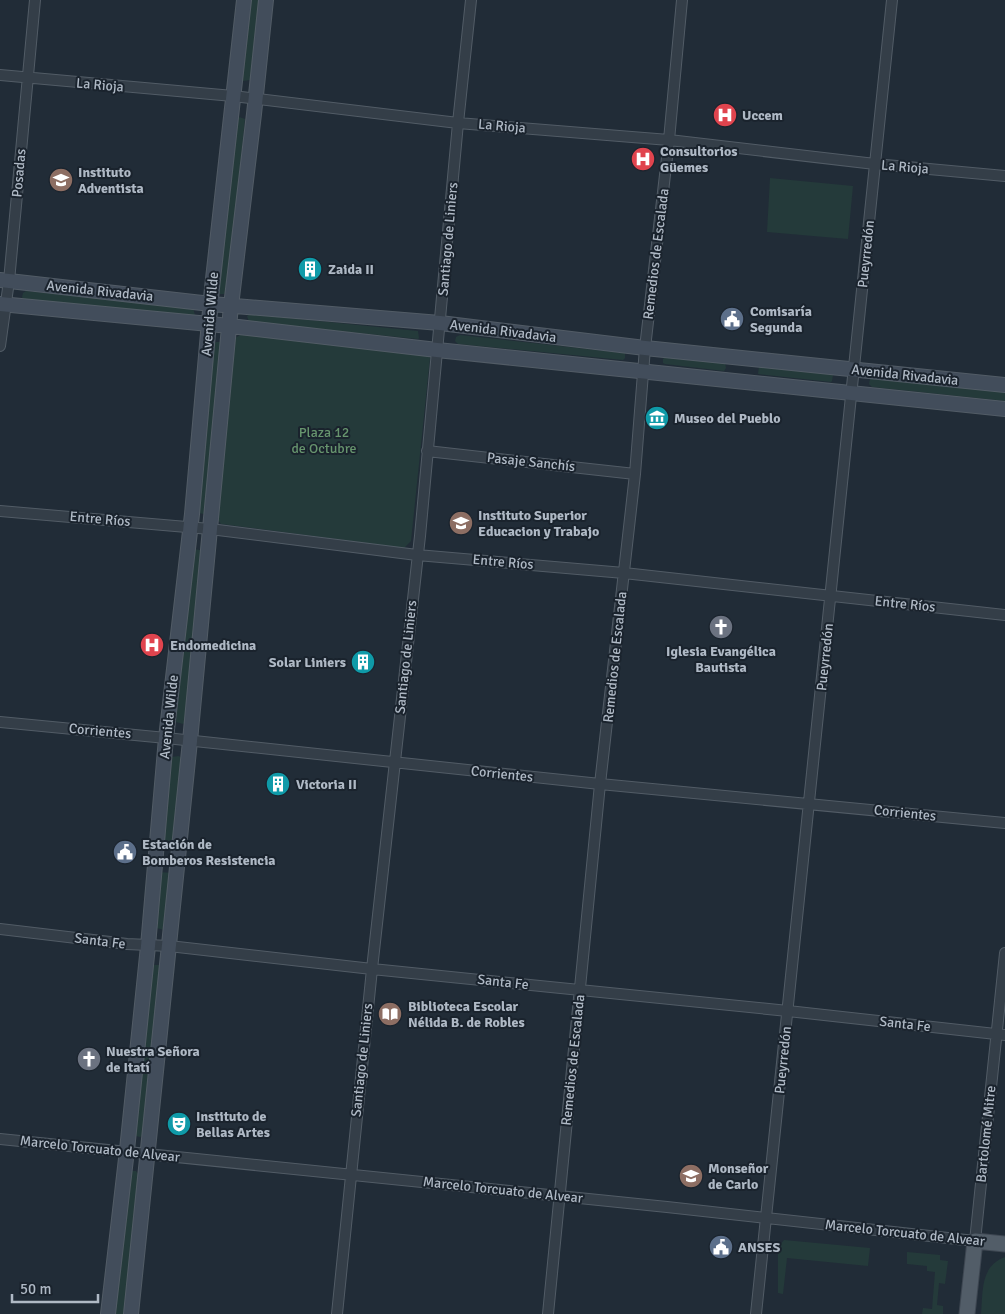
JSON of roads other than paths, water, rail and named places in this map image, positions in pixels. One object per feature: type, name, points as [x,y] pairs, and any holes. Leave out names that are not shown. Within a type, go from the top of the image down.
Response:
[{"type":"main road","name":"Avenida Wilde","points":[[108,1314],[127,1150],[148,946],[166,738],[191,527],[211,304],[244,0]]},
{"type":"main road","name":"Avenida Wilde","points":[[131,1314],[190,740],[231,306],[266,0]]},
{"type":"main road","name":"Avenida Rivadavia","points":[[4,281],[231,306],[440,323],[645,348],[1005,385]]},
{"type":"main road","name":"Avenida Rivadavia","points":[[3,304],[230,326],[437,350],[741,380],[1005,409]]},
{"type":"main road","points":[[741,380],[744,358]]},
{"type":"main road","name":"Marcelo Torcuato de Alvear","points":[[975,1241],[1005,1244]]},
{"type":"main road","name":"Bartolomé Mitre","points":[[967,1314],[975,1241]]},
{"type":"street","name":"Posadas","points":[[0,346],[4,281],[28,78],[35,0]]},
{"type":"street","name":"Santiago de Liniers","points":[[337,1314],[417,555],[471,0]]},
{"type":"street","name":"Remedios de Escalada","points":[[548,1314],[600,784],[635,474],[645,348],[669,140],[682,0]]},
{"type":"street","name":"Pueyrredón","points":[[756,1314],[892,0]]},
{"type":"street","name":"La Rioja","points":[[0,75],[233,96],[458,123],[669,140],[875,164],[1005,176]]},
{"type":"street","name":"Pasaje Sanchís","points":[[427,451],[635,474]]},
{"type":"street","name":"Entre Ríos","points":[[0,510],[191,527],[417,555],[624,573],[1005,615]]},
{"type":"street","name":"Corrientes","points":[[0,722],[190,740],[600,784],[1005,823]]},
{"type":"street","name":"Santa Fe","points":[[0,929],[1001,1035]]},
{"type":"street","name":"Bartolomé Mitre","points":[[975,1241],[1001,1035],[1005,954]]},
{"type":"street","name":"Marcelo Torcuato de Alvear","points":[[0,1138],[975,1241]]},
{"type":"place","name":"Uccem","points":[[725,115]]},
{"type":"place","name":"Consultorios Güemes","points":[[643,159]]},
{"type":"place","name":"Instituto Adventista","points":[[61,180]]},
{"type":"place","name":"Zaida II","points":[[310,269]]},
{"type":"place","name":"Comisaría Segunda","points":[[732,319]]},
{"type":"place","name":"Museo del Pueblo","points":[[657,418]]},
{"type":"place","name":"Instituto Superior Educacion y Trabajo","points":[[461,523]]},
{"type":"place","name":"Iglesia Evangélica Bautista","points":[[721,627]]},
{"type":"place","name":"Endomedicina","points":[[152,645]]},
{"type":"place","name":"Solar Liniers","points":[[363,662]]},
{"type":"place","name":"Victoria II","points":[[278,784]]},
{"type":"place","name":"Estación de Bomberos Resistencia","points":[[125,852]]},
{"type":"place","name":"Biblioteca Escolar Nélida B. de Robles","points":[[390,1014]]},
{"type":"place","name":"Nuestra Señora de Itatí","points":[[89,1059]]},
{"type":"place","name":"Instituto de Bellas Artes","points":[[179,1124]]},
{"type":"place","name":"Monseñor de Carlo","points":[[691,1176]]},
{"type":"place","name":"ANSES","points":[[721,1247]]},
{"type":"park label","name":"Plaza 12 de Octubre","points":[[324,440]]}]
